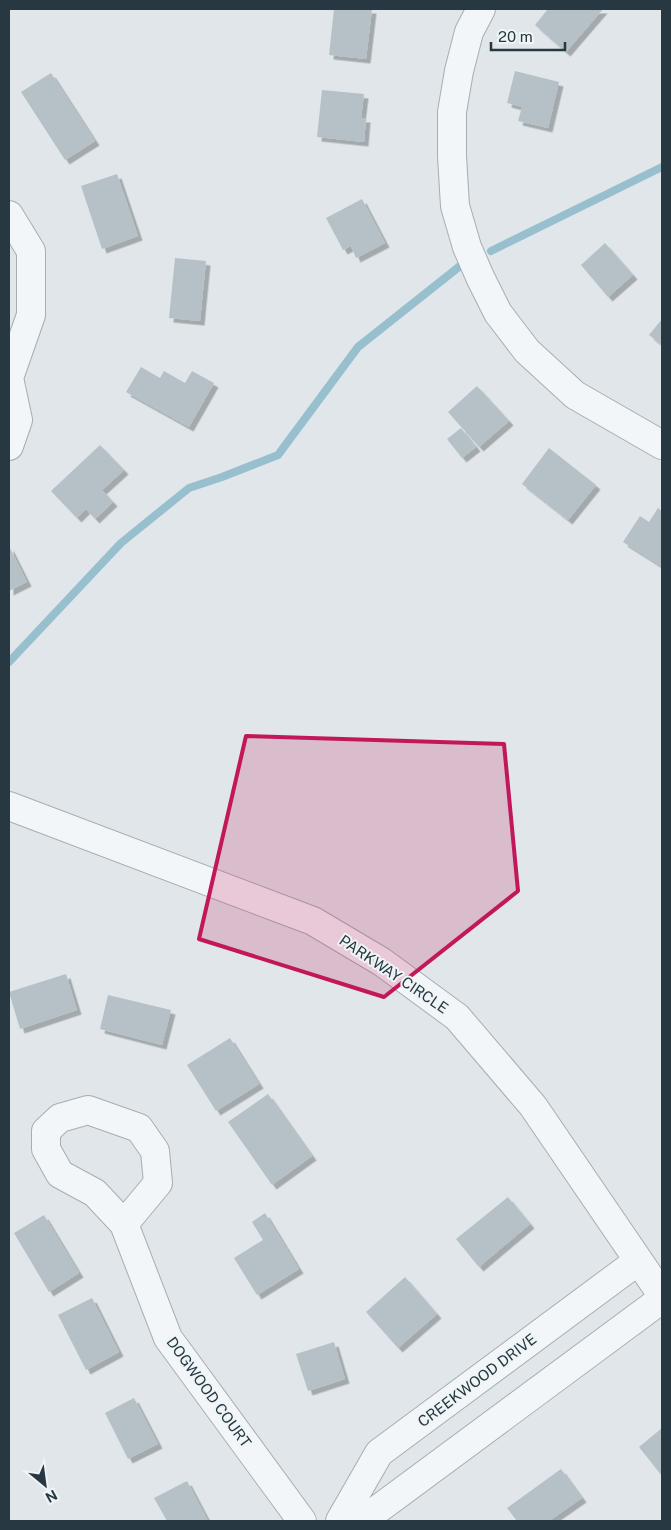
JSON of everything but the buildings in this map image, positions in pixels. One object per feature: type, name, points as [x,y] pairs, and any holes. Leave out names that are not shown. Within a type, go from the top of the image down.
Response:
[{"type":"street","points":[[481,9],[470,32],[459,71],[452,112],[455,206],[467,247],[498,313],[527,351],[575,395],[662,445]]},
{"type":"street","points":[[9,215],[31,251],[31,315],[9,378],[18,420],[9,446]]},
{"type":"street","name":"PARKWAY CIRCLE","points":[[9,806],[313,920],[382,962],[457,1018],[533,1106],[662,1295]]},
{"type":"street","name":"DOGWOOD COURT","points":[[124,1224],[168,1338],[302,1521]]},
{"type":"street","name":"CREEKWOOD DRIVE","points":[[340,1521],[379,1453],[638,1261]]},
{"type":"street","points":[[362,1521],[662,1299]]},
{"type":"highlighted area","points":[[246,736],[504,744],[518,891],[384,997],[199,939]]},
{"type":"waterway","points":[[491,251],[662,167]]},
{"type":"waterway","points":[[9,662],[121,543],[189,488],[278,455],[358,347],[460,266]]}]
